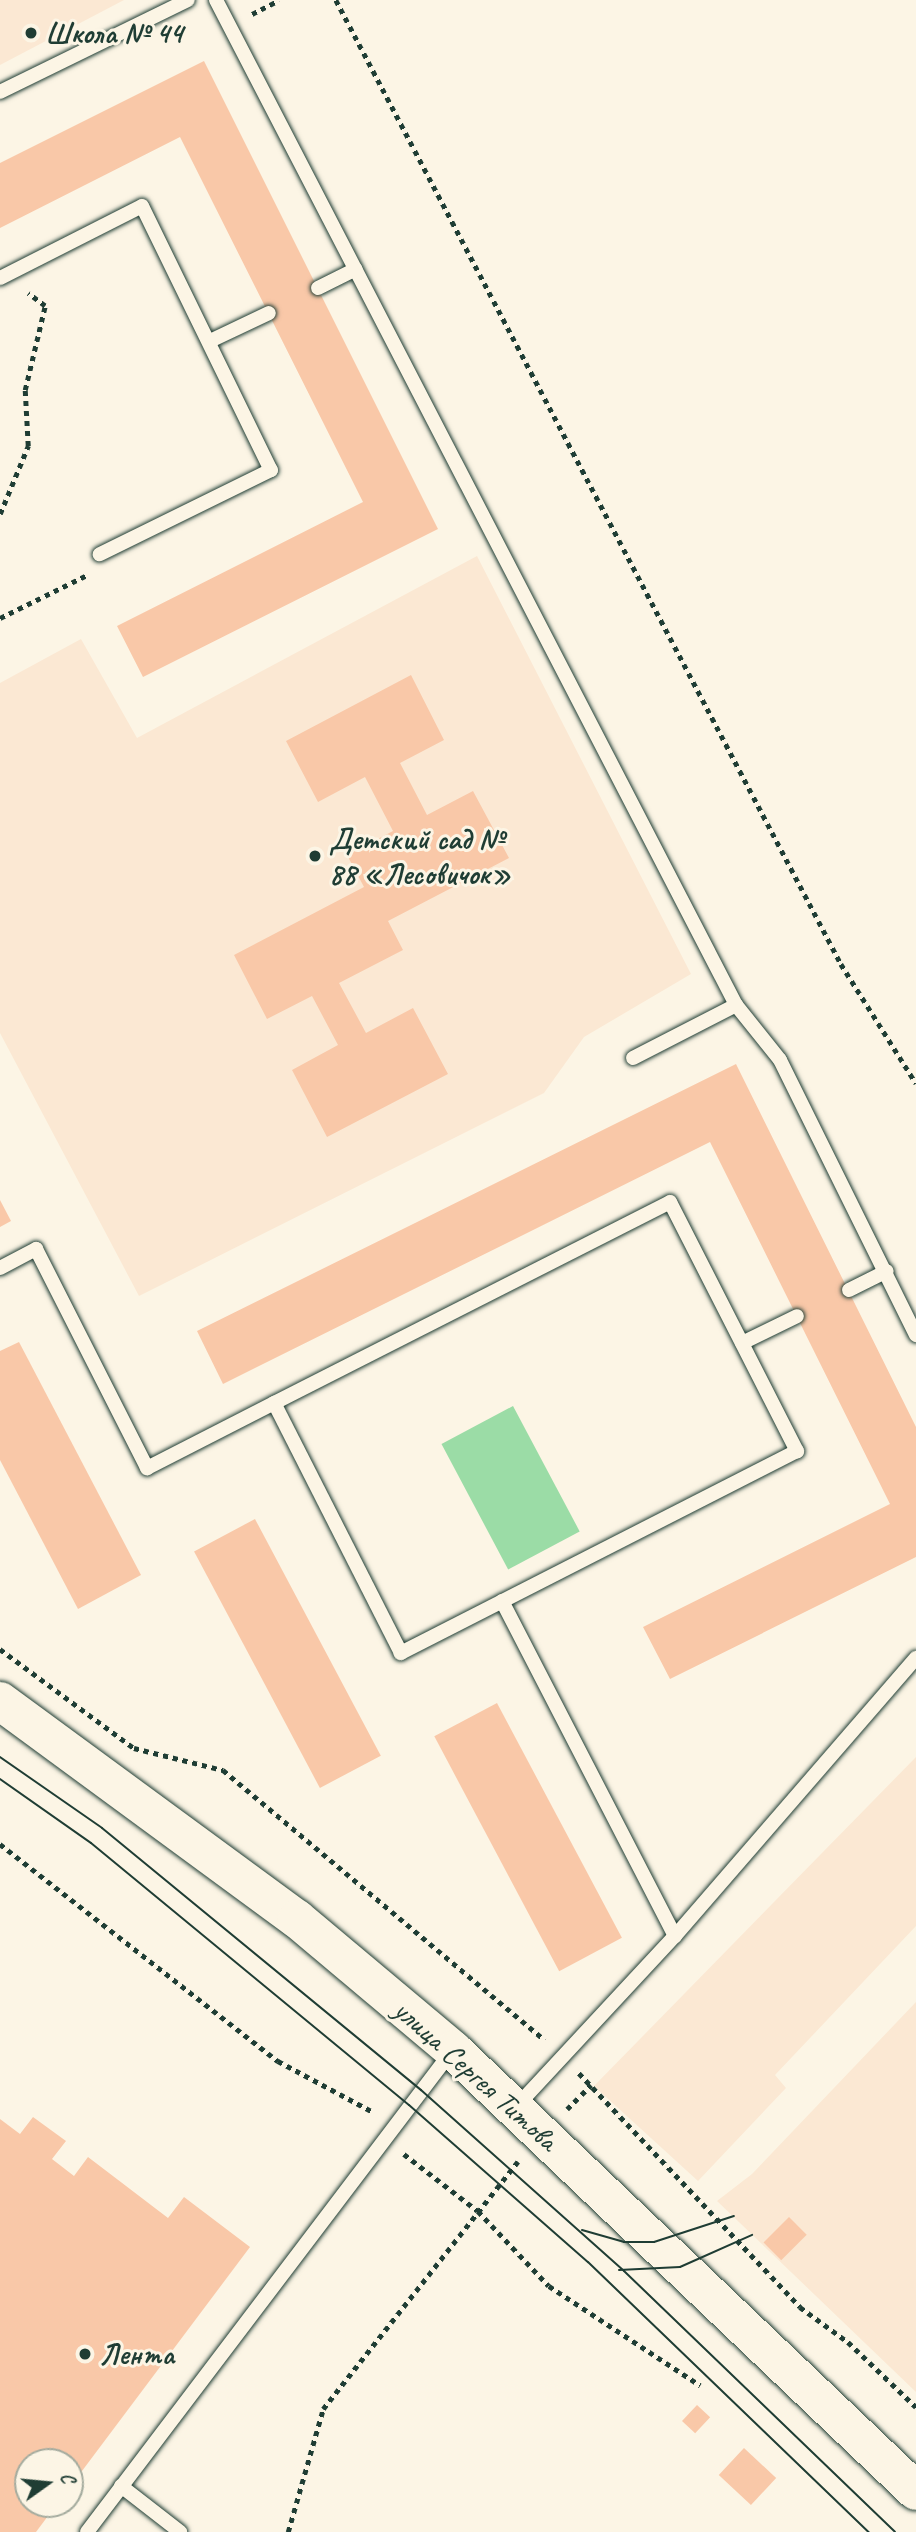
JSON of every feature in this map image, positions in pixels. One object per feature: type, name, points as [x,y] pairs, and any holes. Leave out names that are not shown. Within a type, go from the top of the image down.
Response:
[{"type":"main road","name":"улица Сергея Титова","points":[[0,1701],[298,1919],[453,2050],[916,2491]]},
{"type":"lane","points":[[0,92],[188,0]]},
{"type":"lane","points":[[216,0],[736,1005],[780,1060],[887,1271],[916,1335]]},
{"type":"lane","points":[[2,273],[142,206],[271,470],[100,554]]},
{"type":"lane","points":[[318,288],[356,270]]},
{"type":"lane","points":[[210,341],[269,313]]},
{"type":"lane","points":[[633,1058],[736,1005]]},
{"type":"lane","points":[[0,1268],[36,1249],[147,1468],[274,1403],[670,1202],[797,1451],[401,1653],[274,1403]]},
{"type":"lane","points":[[849,1290],[887,1271]]},
{"type":"lane","points":[[742,1343],[797,1316]]},
{"type":"lane","points":[[502,1601],[675,1936]]},
{"type":"lane","points":[[527,2122],[563,2055],[675,1936],[916,1658]]},
{"type":"lane","points":[[87,2532],[453,2050]]},
{"type":"lane","points":[[121,2486],[180,2532]]},
{"type":"path","points":[[336,0],[841,964],[916,1083]]},
{"type":"path","points":[[0,514],[28,446],[24,390],[45,306],[2,273]]},
{"type":"path","points":[[0,618],[105,565],[100,554]]},
{"type":"path","points":[[0,1649],[134,1748],[223,1770],[563,2055],[800,2307],[848,2342],[916,2407]]},
{"type":"path","points":[[0,1843],[278,2060],[373,2112]]},
{"type":"path","points":[[288,2532],[323,2409],[478,2211],[527,2122],[591,2085]]},
{"type":"path","points":[[402,2152],[478,2211],[549,2286],[700,2385]]},
{"type":"shaded area","name":"Школа № 44","points":[[0,0],[124,0],[0,65]]},
{"type":"shaded area","name":"Детский сад № 88 «Лесовичок»","points":[[477,556],[691,974],[584,1037],[544,1093],[139,1296],[0,1033],[0,683],[81,639],[137,738]]},
{"type":"shaded area","points":[[916,1757],[916,1926],[775,2075],[786,2088],[698,2181],[594,2086]]},
{"type":"shaded area","points":[[916,2002],[916,2392],[717,2201],[752,2174]]},
{"type":"green space","points":[[513,1406],[580,1531],[508,1569],[441,1444]]},
{"type":"building","points":[[204,61],[438,529],[143,677],[117,626],[363,502],[180,137],[0,228],[0,163]]},
{"type":"building","points":[[411,675],[444,740],[400,763],[427,815],[473,791],[509,858],[388,921],[403,950],[339,983],[366,1033],[413,1008],[448,1074],[327,1137],[292,1070],[338,1045],[312,996],[267,1019],[234,955],[364,887],[347,855],[393,831],[365,777],[318,802],[286,741]]},
{"type":"building","points":[[736,1064],[916,1427],[916,1557],[670,1679],[643,1627],[890,1504],[710,1142],[223,1384],[197,1331]]},
{"type":"building","points":[[0,1200],[11,1221],[0,1227]]},
{"type":"building","points":[[19,1342],[141,1575],[78,1609],[0,1460],[0,1351]]},
{"type":"building","points":[[255,1519],[381,1756],[320,1788],[194,1551]]},
{"type":"building","points":[[497,1703],[622,1938],[559,1971],[434,1736]]},
{"type":"building","name":"Лента","points":[[33,2117],[66,2141],[52,2159],[74,2176],[88,2157],[168,2218],[184,2197],[250,2247],[84,2468],[84,2448],[14,2448],[14,2518],[46,2518],[36,2532],[0,2532],[0,2119],[20,2134]]},
{"type":"building","points":[[789,2217],[807,2235],[781,2260],[764,2242]]},
{"type":"building","points":[[697,2405],[710,2417],[695,2433],[682,2421]]},
{"type":"building","points":[[744,2448],[776,2478],[751,2505],[719,2475]]},
{"type":"tram line","points":[[0,1757],[102,1828],[421,2090],[624,2271],[895,2532]]},
{"type":"tram line","points":[[0,1779],[91,1843],[409,2105],[588,2262],[869,2532]]},
{"type":"tram line","points":[[582,2230],[624,2242],[654,2242],[734,2216]]},
{"type":"tram line","points":[[619,2270],[680,2267],[752,2235]]},
{"type":"place","name":"Школа № 44","points":[[31,33]]},
{"type":"place","name":"Детский сад № 88 «Лесовичок»","points":[[315,856]]},
{"type":"place","name":"Лента","points":[[85,2354]]}]
